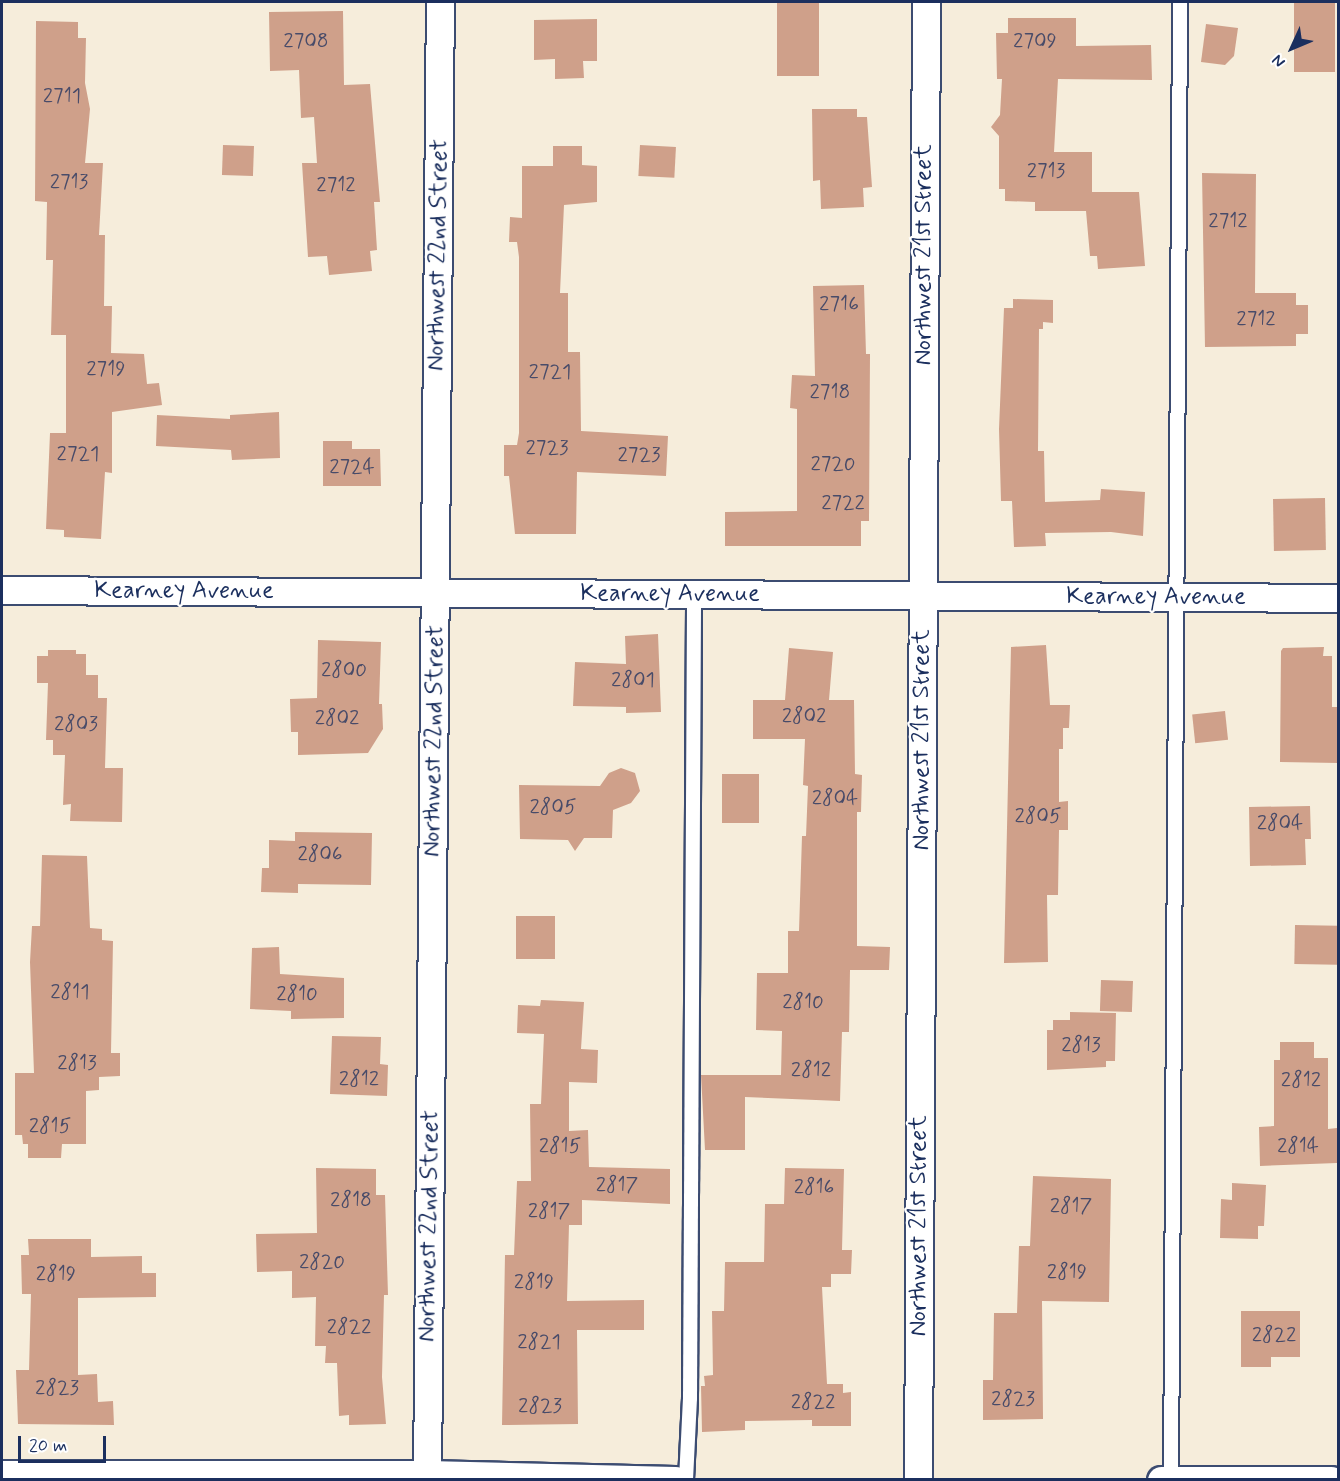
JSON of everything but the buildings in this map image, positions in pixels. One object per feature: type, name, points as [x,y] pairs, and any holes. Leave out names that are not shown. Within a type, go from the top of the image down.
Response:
[{"type":"street","name":"Northwest 22nd Street","points":[[427,1477],[440,2]]},
{"type":"street","name":"Northwest 21st Street","points":[[918,1479],[926,2]]},
{"type":"street","name":"Kearney Avenue","points":[[2,590],[1338,598]]},
{"type":"street","points":[[2,1474],[675,1479]]},
{"type":"street","points":[[1161,1479],[1331,1479]]},
{"type":"lane","points":[[1171,1479],[1174,596],[1180,386],[1177,128],[1180,2]]},
{"type":"lane","points":[[686,1479],[690,1398],[694,594]]}]
